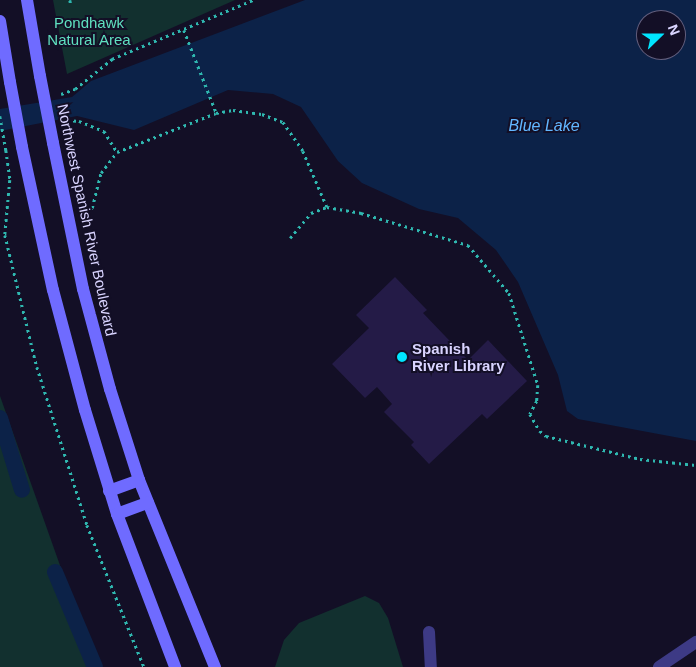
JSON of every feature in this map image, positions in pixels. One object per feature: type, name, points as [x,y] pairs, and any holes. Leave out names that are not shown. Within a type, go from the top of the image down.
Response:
[{"type":"main road","name":"Northwest Spanish River Boulevard","points":[[27,0],[52,143],[96,343],[139,480],[215,667]]},
{"type":"main road","points":[[0,22],[22,147],[60,318],[109,491],[175,667]]},
{"type":"main road","points":[[109,491],[139,480]]},
{"type":"main road","points":[[117,514],[148,503]]},
{"type":"street","points":[[429,632],[431,667]]},
{"type":"street","points":[[659,667],[696,642]]},
{"type":"path","points":[[70,0],[71,5]]},
{"type":"path","points":[[62,94],[75,89],[112,59],[253,0]]},
{"type":"path","points":[[184,30],[216,113]]},
{"type":"path","points":[[81,219],[92,208],[100,176],[117,152],[216,113],[247,111],[283,122],[303,151],[327,207]]},
{"type":"path","points":[[0,116],[10,180],[5,235],[36,367],[87,525],[144,667]]},
{"type":"path","points":[[67,120],[79,121],[104,131],[117,152]]},
{"type":"path","points":[[290,238],[311,213],[327,207],[361,213],[420,233],[458,240],[476,251],[509,293],[539,392],[530,414],[546,436],[640,459],[696,465]]},
{"type":"green space","name":"Pondhawk Natural Area","points":[[53,0],[235,0],[67,74]]},
{"type":"green space","points":[[0,396],[96,667],[0,667]]},
{"type":"green space","points":[[365,596],[379,603],[388,618],[403,667],[275,667],[284,640],[299,623]]},
{"type":"water","name":"Blue Lake","points":[[305,0],[696,0],[696,441],[578,419],[567,411],[558,375],[518,282],[496,250],[458,218],[419,209],[362,183],[338,161],[301,107],[273,94],[228,90],[134,130],[77,116],[0,131],[0,109],[72,97],[91,81]]},
{"type":"building","points":[[395,277],[427,310],[423,313],[468,360],[488,340],[527,381],[487,419],[482,414],[429,464],[411,445],[414,442],[384,412],[392,404],[377,387],[365,398],[332,364],[369,328],[356,315]]},
{"type":"waterway","points":[[0,418],[22,490]]},
{"type":"waterway","points":[[55,572],[95,667]]},
{"type":"place","name":"Spanish River Library","points":[[402,357]]}]
